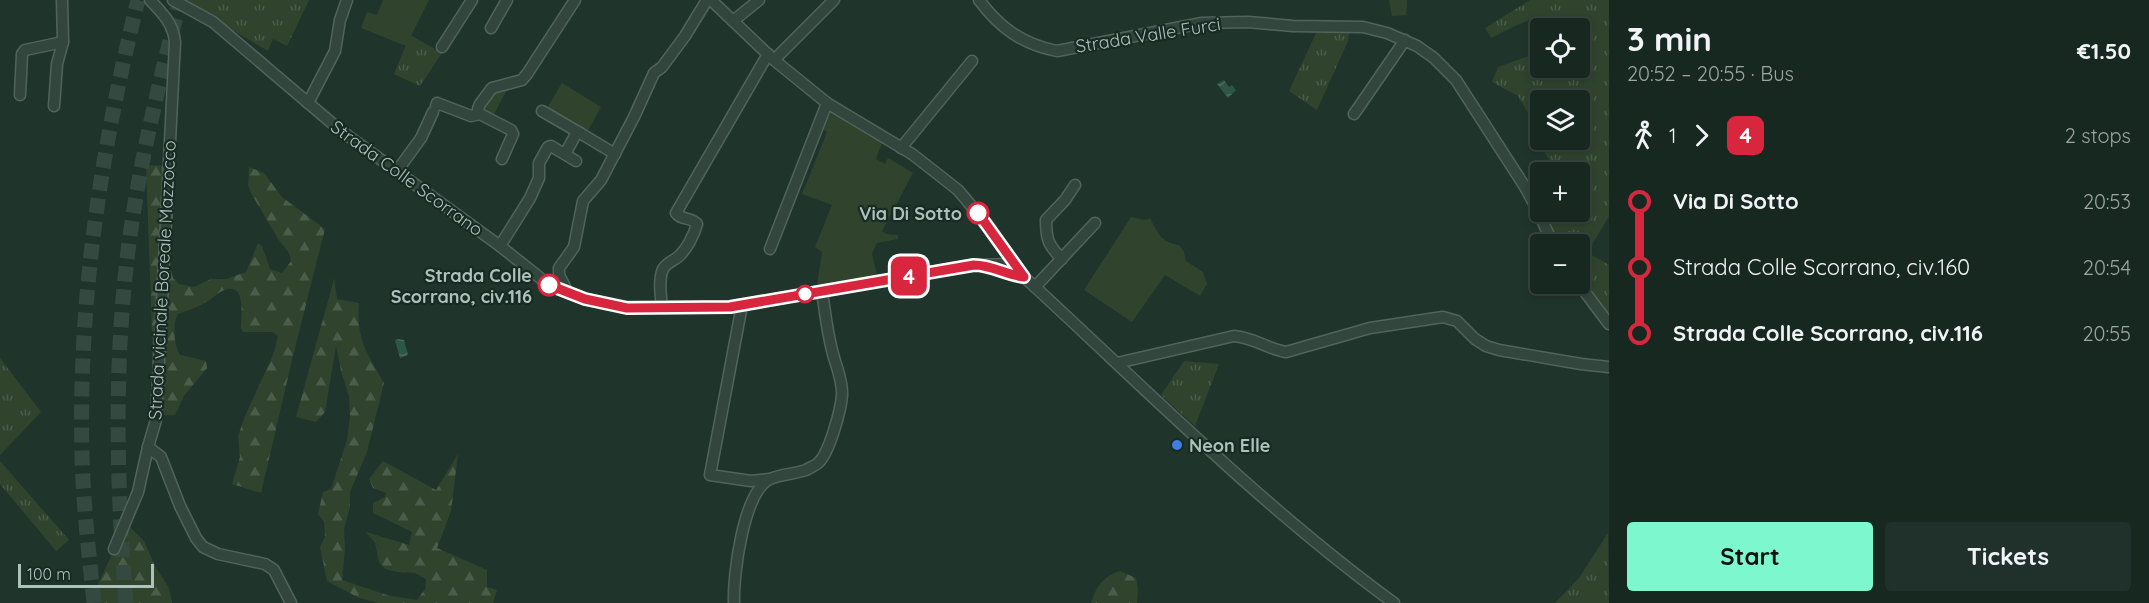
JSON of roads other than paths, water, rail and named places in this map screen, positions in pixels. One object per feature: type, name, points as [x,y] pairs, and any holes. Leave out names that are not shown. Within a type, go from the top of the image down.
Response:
[{"type":"street","points":[[54,106],[57,64],[63,42],[62,0]]},
{"type":"street","name":"Strada vicinale Boreale Mazzocco","points":[[114,549],[138,492],[156,420],[175,42],[174,30],[169,20],[150,0]]},
{"type":"street","name":"Strada Colle Scorrano","points":[[173,0],[213,22],[340,130],[500,246],[549,285],[606,305],[627,308],[730,307],[974,265],[1015,264]]},
{"type":"street","points":[[308,103],[335,51],[340,20],[347,0]]},
{"type":"street","points":[[442,47],[472,0]]},
{"type":"street","points":[[491,28],[507,0]]},
{"type":"street","points":[[480,114],[478,109],[480,104],[492,88],[522,80],[575,0]]},
{"type":"street","points":[[568,293],[559,275],[559,268],[574,247],[583,201],[601,180],[654,73],[662,67],[709,0],[771,57],[827,103],[929,166],[958,190],[989,227],[1024,277],[1278,512],[1346,568],[1394,603]]},
{"type":"street","points":[[734,21],[759,0]]},
{"type":"street","points":[[662,308],[660,281],[662,270],[681,254],[697,224],[676,213],[771,57],[834,0]]},
{"type":"street","name":"Strada Valle Furci","points":[[979,0],[997,21],[1017,37],[1036,47],[1057,51],[1156,31],[1220,22],[1363,27],[1405,40],[1434,58],[1456,80],[1525,187],[1548,234]]},
{"type":"street","points":[[1354,114],[1405,40]]},
{"type":"street","points":[[20,95],[22,54],[25,50],[63,42]]},
{"type":"street","points":[[901,148],[972,61]]},
{"type":"street","points":[[397,171],[421,138],[437,103],[471,116],[480,114],[511,130],[513,134],[502,159]]},
{"type":"street","points":[[770,249],[827,103]]},
{"type":"street","points":[[542,111],[615,154]]},
{"type":"street","points":[[565,154],[576,134],[579,133]]},
{"type":"street","points":[[500,246],[530,198],[539,178],[538,163],[548,147],[551,146],[576,160]]},
{"type":"street","points":[[1062,259],[1049,247],[1047,220],[1075,185]]},
{"type":"street","points":[[1035,287],[1095,223]]},
{"type":"street","name":"Strada Colle Scorrano","points":[[986,265],[1024,277]]},
{"type":"street","points":[[742,305],[710,475],[751,481],[770,479],[807,470],[818,463],[825,454],[838,414],[842,394],[822,292]]},
{"type":"street","points":[[1586,294],[1609,324]]},
{"type":"street","points":[[1117,363],[1234,336],[1245,337],[1286,352],[1370,328],[1443,316],[1457,321],[1475,339],[1486,346],[1499,350],[1609,367]]},
{"type":"street","points":[[148,447],[161,458],[180,506],[203,547],[218,554],[266,564],[274,570],[291,603]]},
{"type":"street","points":[[734,603],[734,578],[742,536],[753,501],[760,488],[770,479]]},
{"type":"water","points":[[1224,80],[1229,87],[1232,85],[1236,90],[1228,98],[1217,84]]},
{"type":"water","points":[[395,340],[404,340],[408,355],[400,358]]},
{"type":"tunnel","points":[[94,603],[83,473],[82,396],[88,282],[113,112],[138,0]]},
{"type":"tunnel","points":[[126,603],[118,460],[119,364],[126,269],[132,222],[153,110],[180,0]]},
{"type":"place","name":"Via Di Sotto","points":[[978,213]]},
{"type":"place","name":"Strada Colle Scorrano, civ.116","points":[[549,285]]},
{"type":"place","name":"Neon Elle","points":[[1177,445]]}]
